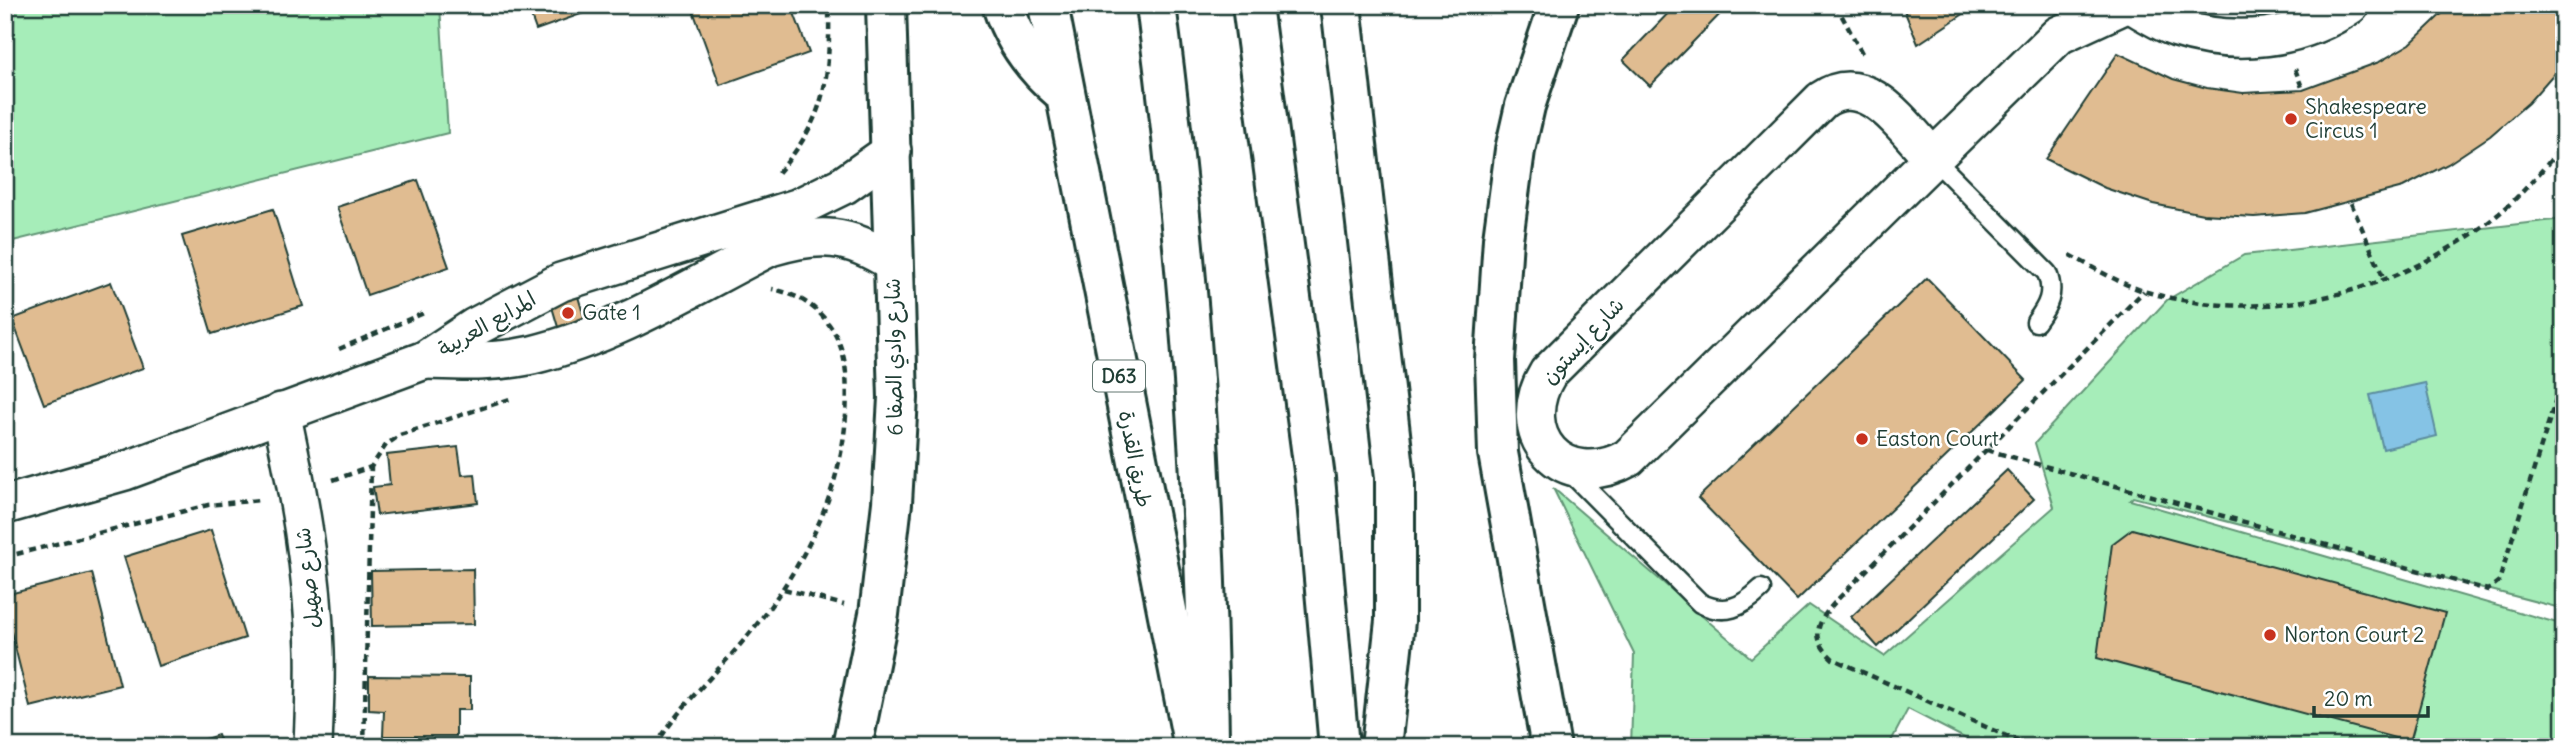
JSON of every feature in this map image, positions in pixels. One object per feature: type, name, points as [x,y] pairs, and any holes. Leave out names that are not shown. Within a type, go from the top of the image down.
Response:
[{"type":"main road","name":"شارع وادي الصفا 6","points":[[852,747],[879,614],[892,503],[898,398],[886,5]]},
{"type":"main road","points":[[1002,5],[1017,41],[1030,61],[1064,93]]},
{"type":"main road","name":"طريق القدرة","points":[[1048,5],[1194,747]]},
{"type":"main road","points":[[1156,5],[1185,253],[1197,415],[1208,632],[1209,747]]},
{"type":"main road","points":[[1252,5],[1315,478],[1339,747]]},
{"type":"main road","points":[[1341,5],[1395,477],[1395,621],[1381,747]]},
{"type":"main road","points":[[1552,747],[1498,453],[1495,360],[1503,239],[1515,150],[1525,106],[1559,5]]},
{"type":"street","points":[[1560,462],[1577,469],[1595,471],[1612,467],[1628,458],[1933,158],[2066,20],[2124,5]]},
{"type":"street","points":[[2133,5],[2176,28],[2228,39],[2281,36],[2329,19],[2350,5]]},
{"type":"street","name":"شارع إيستون","points":[[1560,462],[1541,439],[1533,410],[1538,390],[1548,373],[1822,100],[1844,90],[1868,94],[1933,158]]},
{"type":"street","name":"المرابع العربية","points":[[425,360],[475,327],[561,282],[614,263],[797,208],[844,185],[892,151]]},
{"type":"street","name":"المرابع العربية","points":[[425,360],[488,360],[530,355],[573,343],[770,247],[797,239],[822,236],[848,239],[871,248],[892,262]]},
{"type":"street","points":[[614,263],[629,288],[635,315]]},
{"type":"street","points":[[475,327],[478,346],[488,360]]},
{"type":"street","points":[[5,505],[125,471],[425,360]]},
{"type":"street","name":"شارع صهيل","points":[[281,412],[298,491],[309,570],[315,650],[313,747]]},
{"type":"lane","points":[[1933,158],[2047,273],[2051,291],[2049,301],[2036,322]]},
{"type":"lane","points":[[1560,462],[1700,603],[1712,609],[1725,610],[1738,607],[1761,589]]},
{"type":"path","points":[[1836,5],[1866,61]]},
{"type":"path","points":[[2066,253],[2144,291],[2196,303],[2259,307],[2321,300],[2384,279],[2485,225],[2528,188],[2564,144]]},
{"type":"path","points":[[2351,203],[2384,279]]},
{"type":"path","points":[[655,747],[680,710],[744,640],[784,589],[822,520],[833,490],[846,426],[846,383],[838,338],[826,318],[808,302],[787,292],[764,288]]},
{"type":"path","points":[[2031,747],[1833,659],[1820,648],[1817,631],[1824,614],[1836,601],[2144,291]]},
{"type":"path","points":[[1987,450],[2488,590],[2499,581],[2564,373]]},
{"type":"path","points":[[364,747],[371,467],[386,445],[400,435],[515,398]]},
{"type":"path","points":[[5,557],[208,505],[258,499],[269,508]]},
{"type":"path","points":[[784,589],[879,614]]},
{"type":"green space","points":[[5,5],[440,5],[448,133],[5,243]]},
{"type":"green space","points":[[2564,219],[2564,609],[2133,497],[2130,500],[2564,625],[2564,747],[1982,747],[1908,709],[1888,747],[1631,747],[1634,654],[1553,488],[1751,658],[1809,605],[1884,656],[2054,507],[2035,443],[2167,300],[2244,255]]},
{"type":"water","points":[[2425,383],[2437,436],[2383,449],[2370,395]]},
{"type":"building","points":[[527,5],[606,5],[536,30]]},
{"type":"building","points":[[691,5],[791,5],[809,53],[720,85]]},
{"type":"building","points":[[1676,5],[1729,5],[1650,86],[1623,60]]},
{"type":"building","points":[[1902,5],[1977,5],[1918,44]]},
{"type":"building","name":"Shakespeare Circus 1","points":[[2451,5],[2557,5],[2564,9],[2564,62],[2528,103],[2490,136],[2448,164],[2403,187],[2305,213],[2254,217],[2203,214],[2153,204],[2105,188],[2046,159],[2118,53],[2173,79],[2207,88],[2243,93],[2303,90],[2379,62],[2410,44]]},
{"type":"building","points":[[418,180],[449,267],[367,295],[337,207]]},
{"type":"building","points":[[273,209],[303,306],[212,334],[182,236]]},
{"type":"building","name":"Easton Court","points":[[1927,278],[2026,380],[1797,600],[1698,498]]},
{"type":"building","points":[[111,282],[143,368],[44,404],[12,319]]},
{"type":"building","name":"Gate 1","points":[[577,293],[587,327],[560,334],[550,300]]},
{"type":"building","points":[[458,447],[462,475],[475,474],[478,503],[377,515],[373,487],[390,485],[387,455]]},
{"type":"building","points":[[2007,470],[2034,499],[1878,647],[1851,617]]},
{"type":"building","name":"Norton Court 2","points":[[2132,529],[2445,613],[2410,742],[2097,658],[2112,544]]},
{"type":"building","points":[[211,530],[245,638],[158,666],[124,557]]},
{"type":"building","points":[[473,569],[474,624],[372,626],[371,571]]},
{"type":"building","points":[[92,573],[120,685],[30,707],[5,607],[5,595]]},
{"type":"building","points":[[369,676],[470,677],[470,710],[456,710],[456,736],[383,736],[384,711],[369,710]]},
{"type":"building","points":[[218,735],[222,747],[180,747]]},
{"type":"place","name":"Shakespeare Circus 1","points":[[2291,119]]},
{"type":"place","name":"Gate 1","points":[[568,313]]},
{"type":"place","name":"Easton Court","points":[[1862,439]]},
{"type":"place","name":"Norton Court 2","points":[[2270,635]]}]
